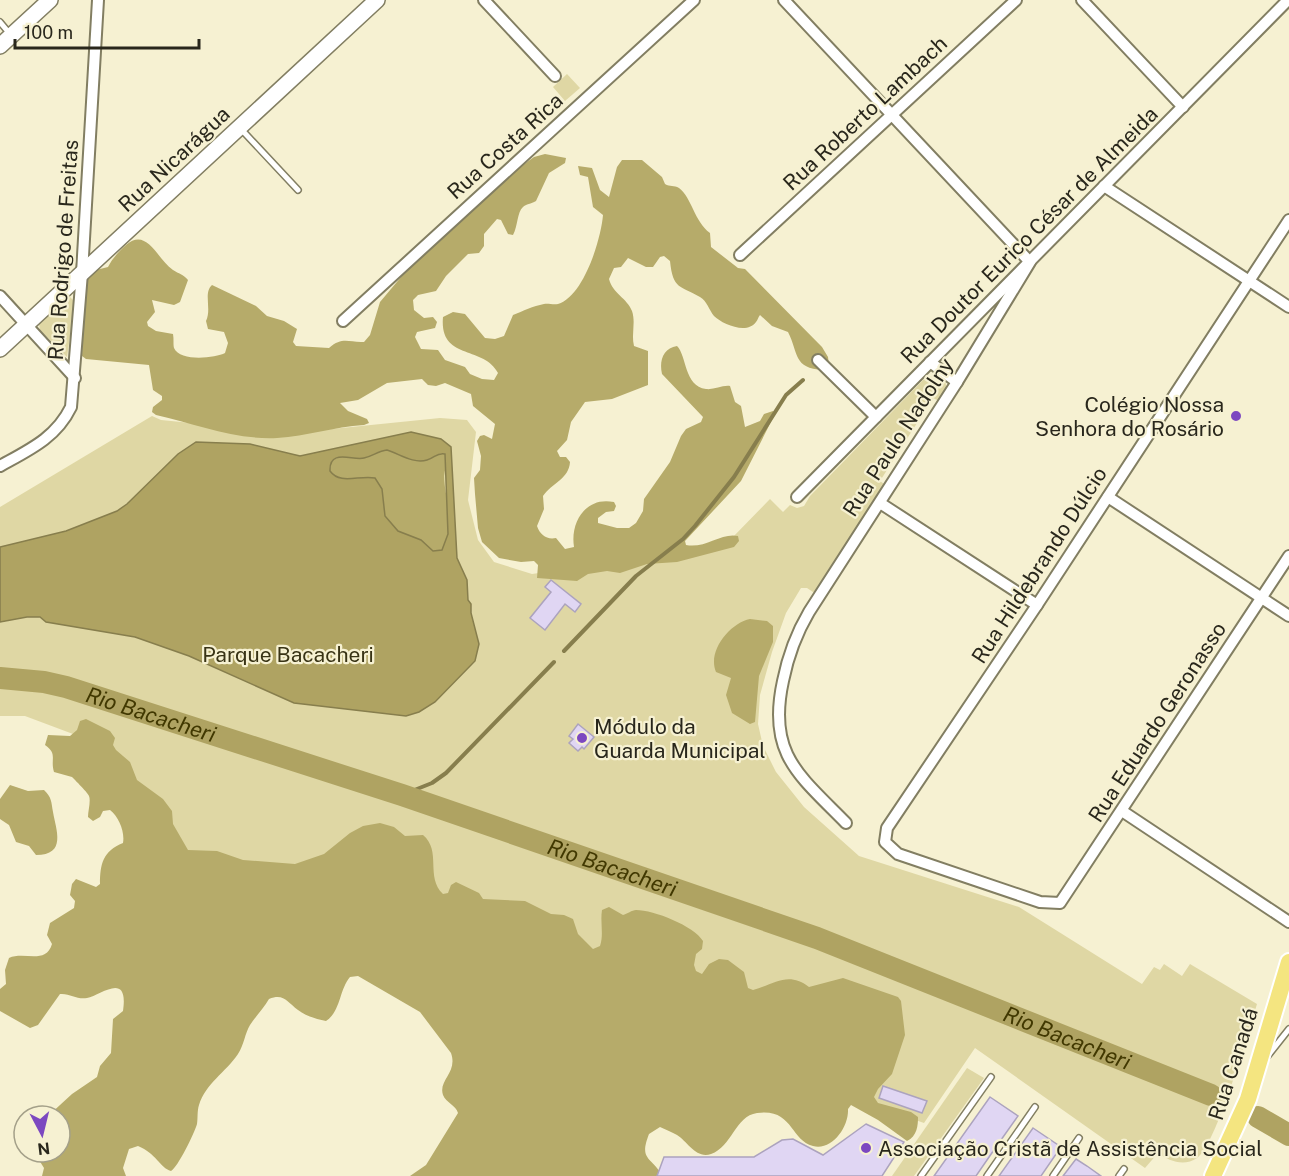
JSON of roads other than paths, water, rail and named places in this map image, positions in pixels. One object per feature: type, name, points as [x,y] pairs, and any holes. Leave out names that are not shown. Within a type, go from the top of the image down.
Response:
[{"type":"main road","points":[[6,41],[50,0]]},
{"type":"main road","name":"Rua Nicarágua","points":[[0,350],[377,0]]},
{"type":"main road","name":"Rua Canadá","points":[[1213,1176],[1240,1119],[1289,962]]},
{"type":"street","name":"Rua Rodrigo de Freitas","points":[[0,466],[40,444],[58,429],[71,407],[82,273],[98,0]]},
{"type":"street","points":[[484,0],[555,76]]},
{"type":"street","name":"Rua Costa Rica","points":[[343,321],[694,0]]},
{"type":"street","points":[[784,0],[1030,262]]},
{"type":"street","name":"Rua Roberto Lambach","points":[[740,255],[1016,0]]},
{"type":"street","points":[[1082,0],[1183,107]]},
{"type":"street","name":"Rua Doutor Eurico César de Almeida","points":[[797,497],[1288,0]]},
{"type":"street","points":[[1104,186],[1289,307]]},
{"type":"street","name":"Rua Hildebrando Dúlcio","points":[[1055,905],[915,860],[889,848],[885,842],[887,828],[1108,498],[1289,219]]},
{"type":"street","name":"Rua Paulo Nadolny","points":[[846,824],[795,766],[779,738],[777,721],[780,697],[798,633],[1030,262]]},
{"type":"street","points":[[0,296],[75,378]]},
{"type":"street","points":[[818,360],[876,417]]},
{"type":"street","points":[[930,362],[957,382]]},
{"type":"street","points":[[1108,498],[1289,616]]},
{"type":"street","points":[[879,502],[1037,605]]},
{"type":"street","name":"Rua Eduardo Geronasso","points":[[1055,905],[1064,900],[1289,556]]},
{"type":"street","points":[[1122,811],[1289,922]]},
{"type":"lane","points":[[0,22],[6,41]]},
{"type":"lane","points":[[240,127],[298,190]]},
{"type":"lane","points":[[1257,1069],[1289,1029]]},
{"type":"lane","points":[[921,1176],[991,1077]]},
{"type":"lane","points":[[987,1176],[1035,1107]]},
{"type":"lane","points":[[1053,1176],[1079,1138]]},
{"type":"lane","points":[[1119,1176],[1124,1169]]},
{"type":"waterway","points":[[564,651],[636,576],[683,539],[695,526],[734,477],[786,395],[803,380]]},
{"type":"waterway","points":[[402,795],[432,783],[446,773],[554,662]]},
{"type":"waterway","name":"Rio Bacacheri","points":[[0,678],[44,682],[66,687],[402,795],[817,938],[1211,1095]]},
{"type":"waterway","name":"Rio Bacacheri","points":[[1258,1117],[1289,1135]]},
{"type":"place","name":"Colégio Nossa Senhora do Rosário","points":[[1236,416]]},
{"type":"place","name":"Módulo da Guarda Municipal","points":[[582,738]]},
{"type":"place","name":"Associação Cristã de Assistência Social","points":[[866,1148]]},
{"type":"park label","name":"Parque Bacacheri","points":[[288,654]]}]
